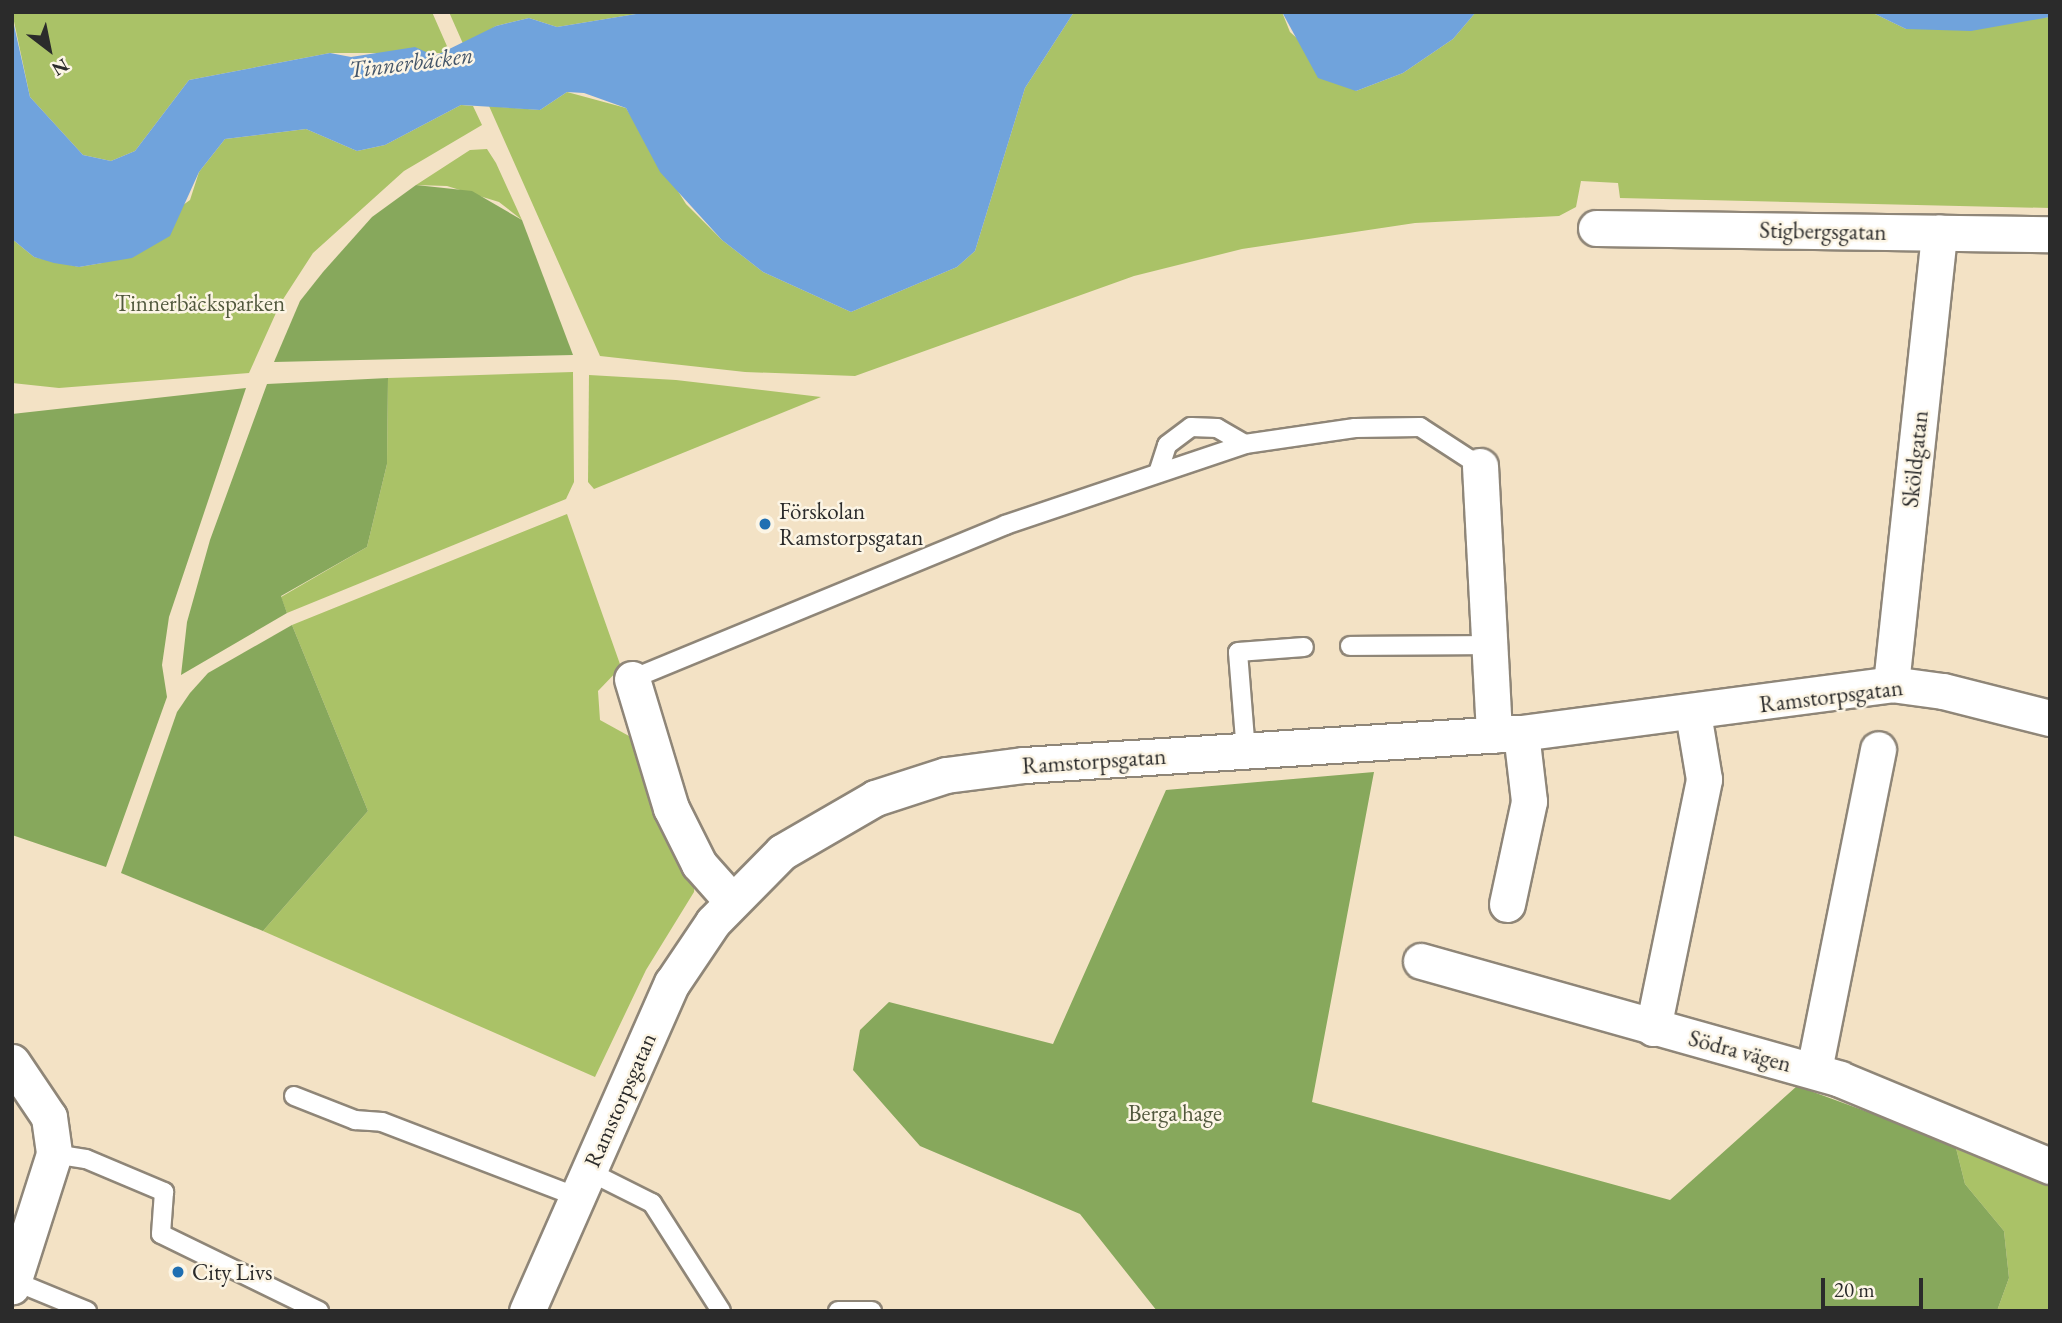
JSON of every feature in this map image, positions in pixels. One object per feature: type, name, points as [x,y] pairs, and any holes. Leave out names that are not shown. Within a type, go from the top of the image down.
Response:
[{"type":"street","name":"Stigbergsgatan","points":[[1596,228],[2050,234]]},
{"type":"street","name":"Sköldgatan","points":[[1891,684],[1939,233]]},
{"type":"street","points":[[1480,466],[1490,645],[1508,734],[1530,801],[1507,904]]},
{"type":"street","points":[[632,679],[671,808],[699,864],[731,900]]},
{"type":"street","name":"Ramstorpsgatan","points":[[527,1311],[672,983],[731,900],[806,835],[916,783],[1024,765],[1508,734],[1693,713],[1891,684],[1943,691],[2050,718]]},
{"type":"street","points":[[1653,1028],[1704,779],[1693,713]]},
{"type":"street","points":[[1814,1070],[1878,748]]},
{"type":"street","name":"Södra vägen","points":[[1421,961],[1653,1028],[1814,1070],[2050,1166]]},
{"type":"street","points":[[12,1062],[49,1117],[54,1154],[13,1284]]},
{"type":"lane","points":[[1159,470],[1167,445],[1191,427],[1217,428],[1245,444]]},
{"type":"lane","points":[[632,679],[1005,525],[1159,470],[1245,444],[1355,428],[1420,427],[1480,466]]},
{"type":"lane","points":[[1350,646],[1490,645]]},
{"type":"lane","points":[[1246,752],[1238,652],[1304,647]]},
{"type":"lane","points":[[294,1096],[355,1120],[382,1122],[583,1184],[652,1202],[721,1311]]},
{"type":"lane","points":[[54,1154],[86,1159],[164,1192],[161,1234],[319,1311]]},
{"type":"lane","points":[[13,1284],[87,1311]]},
{"type":"lane","points":[[838,1311],[872,1311]]},
{"type":"green space","points":[[12,12],[432,12],[450,53],[330,53],[189,80],[135,151],[111,161],[83,155],[30,97]]},
{"type":"green space","points":[[449,12],[648,12],[557,27],[529,18],[496,26],[464,46]]},
{"type":"green space","points":[[1074,12],[1282,12],[1290,32],[1356,91],[1403,73],[1453,39],[1476,12],[1871,12],[1906,29],[2050,17],[2050,208],[1620,198],[1618,183],[1581,181],[1576,207],[1559,216],[1415,223],[1242,249],[1134,276],[855,376],[745,372],[600,356],[489,106],[540,110],[567,92],[626,108],[686,204],[722,240],[763,272],[851,312],[957,267],[975,251],[1025,88]]},
{"type":"green space","name":"Tinnerbäcksparken","points":[[461,105],[473,106],[482,125],[404,171],[313,253],[280,304],[249,373],[59,388],[12,383],[12,239],[34,257],[79,267],[102,263],[190,200],[199,172],[225,139],[306,129],[357,151],[385,145]]},
{"type":"green space","points":[[487,149],[522,220],[499,202],[447,186],[416,185],[470,150]]},
{"type":"green space","points":[[416,185],[472,191],[522,220],[573,355],[274,362],[300,301],[323,272],[372,217]]},
{"type":"green space","points":[[573,372],[574,482],[566,499],[287,613],[281,597],[367,547],[387,464],[388,378]]},
{"type":"green space","points":[[589,375],[676,380],[821,397],[594,489],[588,482]]},
{"type":"green space","points":[[388,378],[387,464],[367,547],[281,596],[287,613],[181,675],[187,622],[210,540],[267,384]]},
{"type":"green space","points":[[246,388],[169,617],[162,665],[167,697],[106,867],[12,835],[12,414]]},
{"type":"green space","points":[[567,514],[621,667],[598,691],[600,720],[629,736],[695,878],[694,892],[646,970],[595,1077],[263,931],[368,811],[292,625]]},
{"type":"green space","points":[[292,625],[368,811],[263,931],[121,873],[177,712],[190,693],[208,673]]},
{"type":"green space","name":"Berga hage","points":[[1374,772],[1312,1102],[1670,1200],[1797,1086],[1955,1144],[1965,1184],[2004,1231],[2009,1278],[1997,1311],[1157,1311],[1080,1214],[920,1146],[853,1070],[860,1030],[889,1002],[1053,1044],[1166,790]]},
{"type":"green space","points":[[1955,1144],[2050,1185],[2050,1311],[1997,1311],[2009,1278],[2004,1231],[1965,1184]]},
{"type":"water","name":"Tinnerbäcken","points":[[648,12],[1074,12],[1025,88],[975,251],[957,267],[851,312],[763,272],[722,240],[660,172],[626,108],[584,93],[567,92],[540,110],[461,105],[385,145],[357,151],[306,129],[225,139],[199,172],[170,236],[132,258],[79,267],[34,257],[12,239],[12,16],[30,97],[83,155],[111,161],[135,151],[189,80],[330,53],[351,57],[415,47],[435,56],[496,26],[529,18],[557,27]]},
{"type":"water","points":[[1282,12],[1476,12],[1453,39],[1403,73],[1356,91],[1318,78]]},
{"type":"water","points":[[1871,12],[2050,12],[2050,17],[1971,31],[1906,29]]},
{"type":"place","name":"Förskolan Ramstorpsgatan","points":[[765,524]]},
{"type":"place","name":"City Livs","points":[[178,1272]]}]
